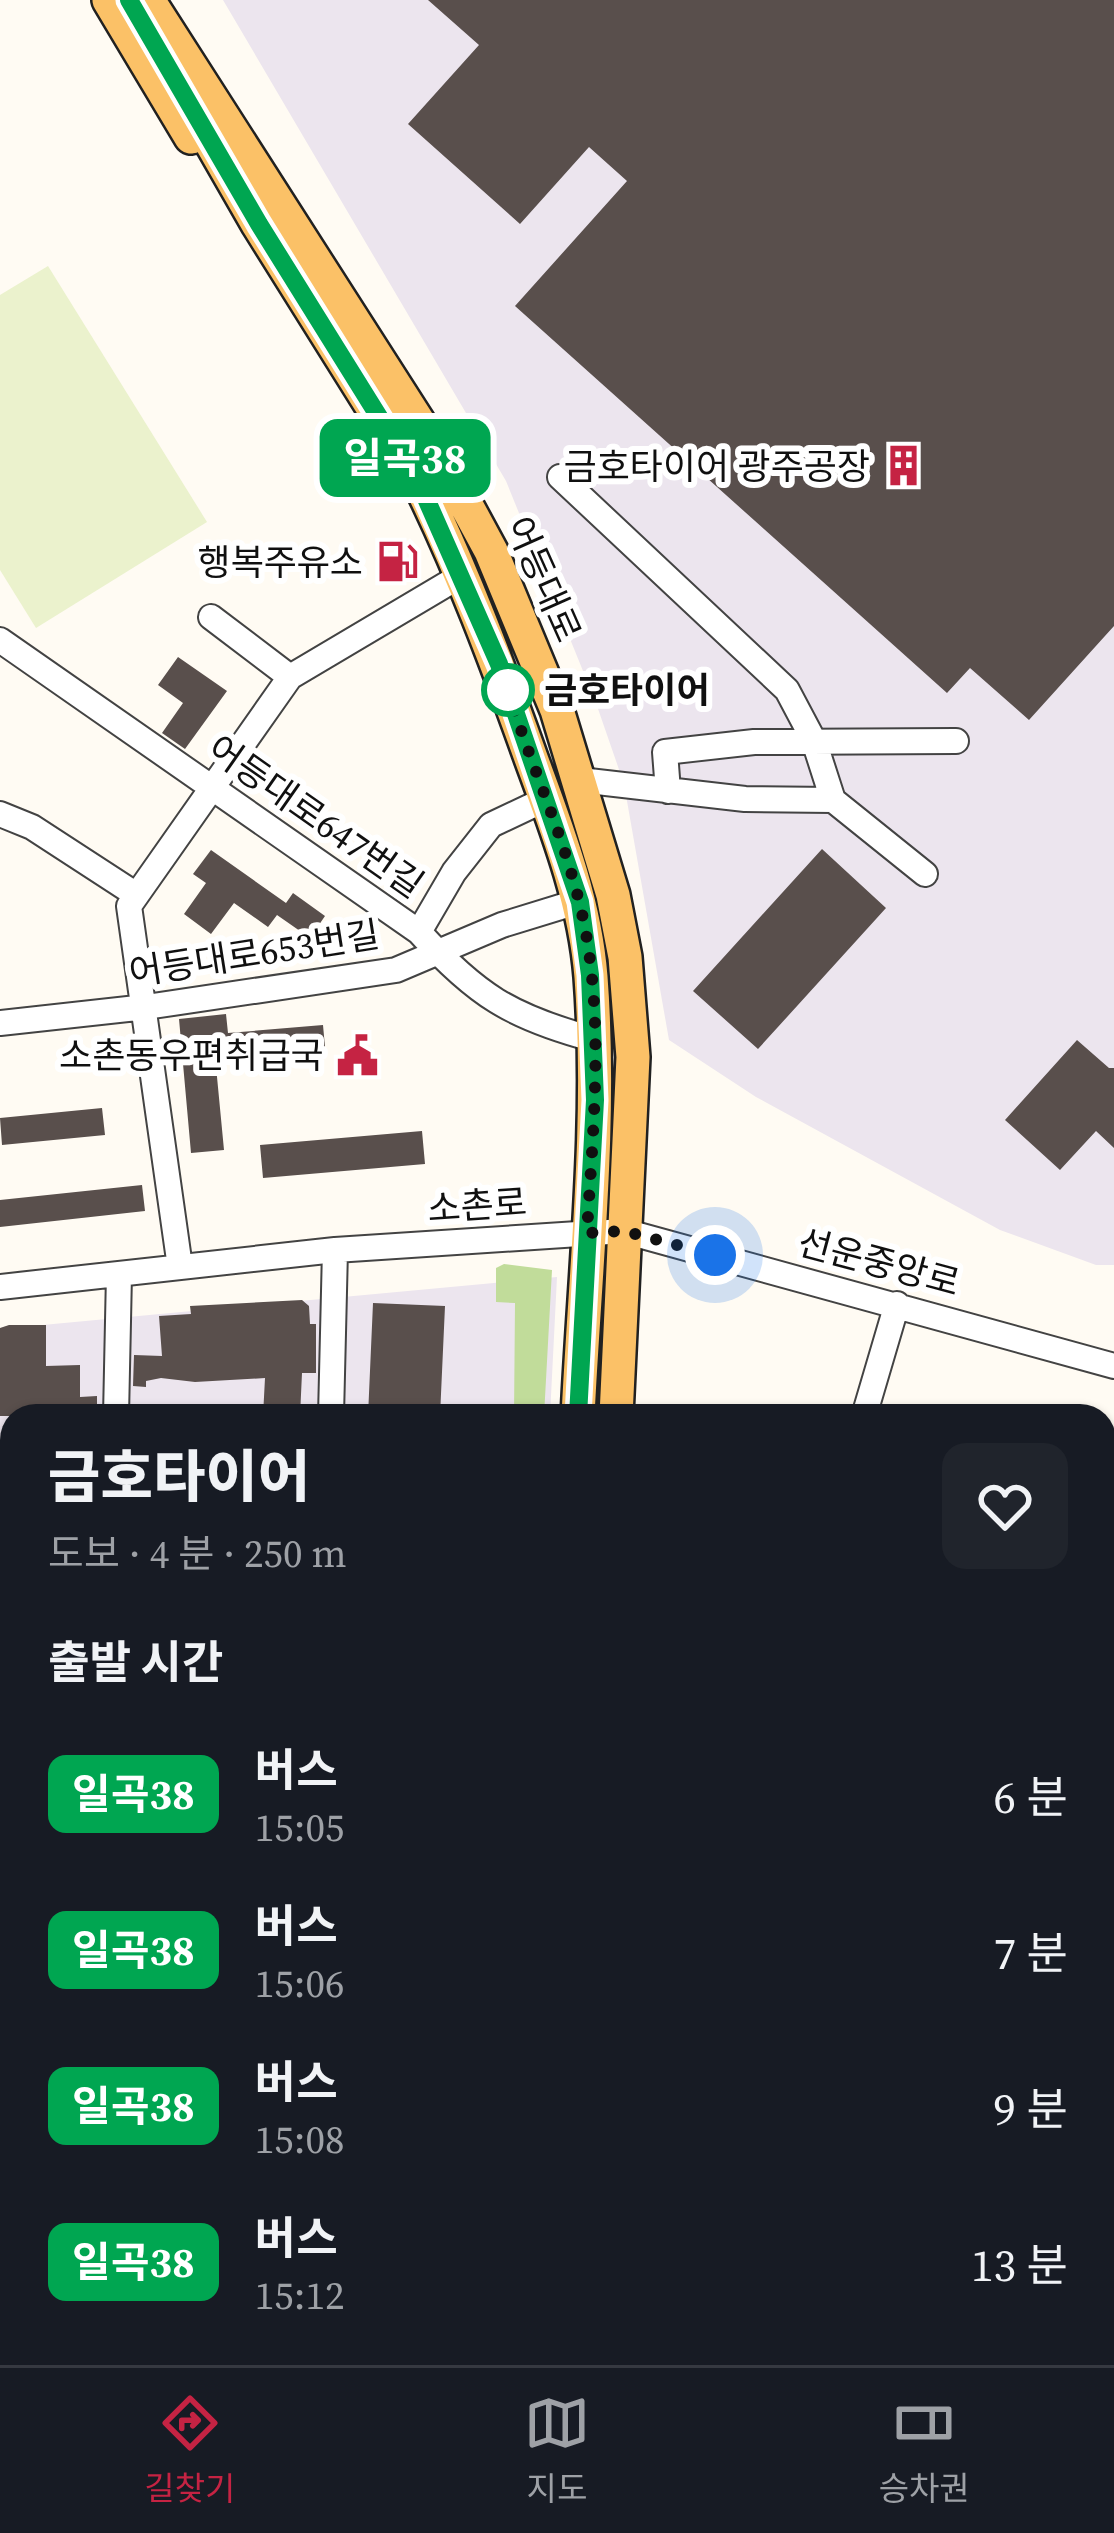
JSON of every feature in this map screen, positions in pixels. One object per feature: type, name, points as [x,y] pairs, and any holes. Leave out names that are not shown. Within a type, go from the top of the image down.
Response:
[{"type":"main road","points":[[109,0],[233,200],[259,224]]},
{"type":"main road","name":"어등대로","points":[[129,0],[259,224],[417,478],[499,664],[580,902],[590,975],[595,1100],[579,1404]]},
{"type":"main road","name":"어등대로","points":[[163,3],[238,113],[266,185],[438,453],[491,550],[535,651],[580,781],[613,895],[625,957],[633,1057],[617,1404]]},
{"type":"street","points":[[88,0],[131,37]]},
{"type":"street","points":[[560,477],[787,690],[814,742],[833,800],[925,874]]},
{"type":"street","points":[[180,1267],[129,906],[290,676],[462,575]]},
{"type":"street","points":[[211,617],[290,676]]},
{"type":"street","name":"어등대로647번길","points":[[0,640],[419,932],[476,990],[536,1024],[593,1039]]},
{"type":"street","points":[[668,790],[665,752],[754,742],[956,741]]},
{"type":"street","points":[[580,781],[745,799],[833,800]]},
{"type":"street","points":[[419,932],[454,872],[491,825],[546,799]]},
{"type":"street","points":[[0,814],[32,826],[135,894]]},
{"type":"street","name":"어등대로653번길","points":[[0,1023],[396,970],[502,926],[580,902]]},
{"type":"street","name":"소촌로","points":[[0,1287],[335,1250],[624,1231]]},
{"type":"street","name":"선운중앙로","points":[[624,1231],[1114,1366]]},
{"type":"street","points":[[331,1404],[335,1250]]},
{"type":"street","points":[[116,1404],[119,1274]]},
{"type":"street","points":[[868,1404],[897,1304]]},
{"type":"shaded area","name":"금호타이어 광주공장","points":[[223,0],[1114,0],[1114,1265],[1096,1265],[1000,1230],[756,1097],[669,1040],[624,784],[506,481]]},
{"type":"shaded area","points":[[557,1277],[551,1404],[0,1404],[0,1329]]},
{"type":"green space","points":[[48,266],[207,522],[36,628],[0,570],[0,295]]},
{"type":"green space","points":[[504,1264],[552,1270],[545,1404],[514,1404],[515,1303],[496,1302],[496,1268]]},
{"type":"building","name":"금호타이어 광주공장","points":[[428,0],[1114,0],[1114,626],[1029,720],[970,668],[947,693],[515,306],[627,181],[589,147],[520,224],[408,124],[479,45]]},
{"type":"building","points":[[178,657],[227,691],[185,749],[162,733],[183,703],[158,685]]},
{"type":"building","points":[[822,849],[886,908],[758,1049],[693,991]]},
{"type":"building","points":[[211,850],[286,903],[293,893],[325,916],[310,938],[277,915],[268,927],[234,903],[211,934],[184,914],[206,883],[193,874]]},
{"type":"building","points":[[226,1014],[228,1033],[323,1025],[325,1047],[215,1056],[224,1150],[191,1153],[179,1019]]},
{"type":"building","points":[[1077,1040],[1114,1068],[1114,1148],[1096,1131],[1060,1170],[1005,1120]]},
{"type":"building","points":[[102,1108],[105,1135],[2,1145],[0,1118]]},
{"type":"building","points":[[422,1131],[425,1164],[263,1178],[260,1145]]},
{"type":"building","points":[[142,1185],[145,1211],[0,1227],[0,1200]]},
{"type":"building","points":[[302,1300],[309,1306],[310,1324],[316,1324],[316,1373],[302,1373],[301,1404],[264,1404],[265,1378],[195,1382],[161,1378],[146,1381],[146,1387],[133,1386],[134,1355],[162,1356],[159,1316],[191,1314],[190,1306]]},
{"type":"building","points":[[373,1303],[445,1306],[441,1404],[369,1404]]},
{"type":"building","points":[[46,1325],[46,1366],[80,1365],[80,1397],[97,1396],[97,1404],[0,1404],[0,1328]]},
{"type":"bus line","name":"일곡38","points":[[129,0],[259,224],[417,478],[499,664],[580,902],[590,975],[595,1100],[579,1404]]},
{"type":"place","name":"금호타이어 광주공장","points":[[904,466]]},
{"type":"place","name":"행복주유소","points":[[397,562]]},
{"type":"place","name":"금호타이어","points":[[508,690]]},
{"type":"place","name":"소촌동우편취급국","points":[[358,1055]]},
{"type":"route","points":[[508,690],[580,902],[590,975],[595,1100],[587,1233],[624,1231],[715,1255]]}]
